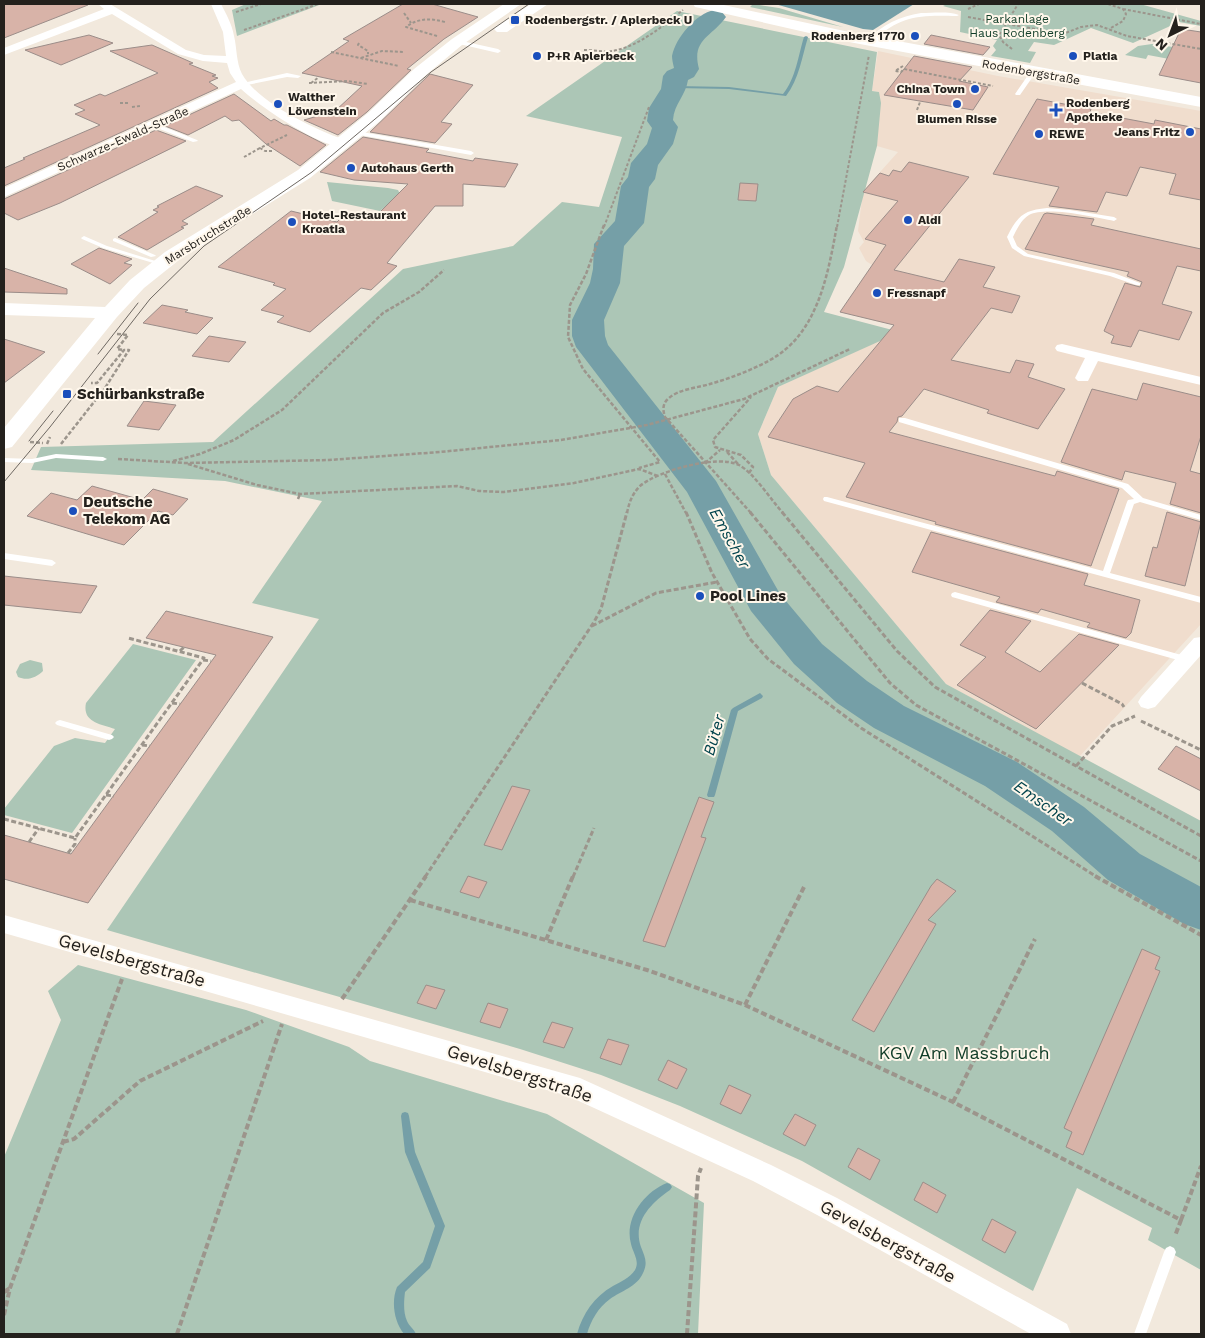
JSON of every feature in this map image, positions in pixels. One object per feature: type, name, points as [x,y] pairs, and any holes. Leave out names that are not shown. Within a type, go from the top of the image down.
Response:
[{"type":"street","points":[[216,4],[229,35],[232,60],[242,84],[267,105],[329,140],[350,138]]},
{"type":"street","name":"Marsbruchstraße","points":[[4,442],[110,313],[137,284],[163,262],[201,237],[287,186],[350,138],[422,70],[458,41],[514,4]]},
{"type":"street","name":"Marsbruchstraße","points":[[374,117],[475,46],[541,4]]},
{"type":"street","name":"Rodenbergstraße","points":[[693,6],[827,31],[867,42],[1201,102]]},
{"type":"street","points":[[4,52],[108,7],[182,52],[203,58],[232,60]]},
{"type":"street","name":"Schwarze-Ewald-Straße","points":[[4,193],[242,84]]},
{"type":"street","points":[[4,310],[110,313]]},
{"type":"street","points":[[1062,348],[1201,381]]},
{"type":"street","points":[[1083,378],[1094,356]]},
{"type":"street","points":[[1148,702],[1201,642]]},
{"type":"street","name":"Gevelsbergstraße","points":[[4,925],[289,1004],[572,1086],[709,1147],[828,1207],[1056,1334]]},
{"type":"lane","points":[[867,42],[890,25],[908,15],[928,13],[957,15]]},
{"type":"lane","points":[[458,41],[498,51]]},
{"type":"lane","points":[[1018,94],[1033,72]]},
{"type":"lane","points":[[242,84],[287,75],[298,76]]},
{"type":"lane","points":[[154,125],[195,141]]},
{"type":"lane","points":[[350,138],[471,153]]},
{"type":"lane","points":[[1114,219],[1061,211],[1038,210],[1027,213],[1015,227],[1010,237],[1014,247],[1026,255],[1112,274],[1138,284]]},
{"type":"lane","points":[[84,238],[105,247],[163,262]]},
{"type":"lane","points":[[115,240],[163,262]]},
{"type":"lane","points":[[902,420],[1125,486],[1140,500],[1201,517]]},
{"type":"lane","points":[[4,460],[32,461],[56,456],[103,458]]},
{"type":"lane","points":[[826,499],[1201,600]]},
{"type":"lane","points":[[1106,573],[1132,502],[1140,500]]},
{"type":"lane","points":[[4,556],[52,563]]},
{"type":"lane","points":[[955,595],[1185,659]]},
{"type":"lane","points":[[60,723],[109,737]]},
{"type":"lane","points":[[1140,1334],[1170,1252]]},
{"type":"path","points":[[220,15],[261,4]]},
{"type":"path","points":[[229,35],[318,4]]},
{"type":"path","points":[[1015,51],[1003,42],[999,36],[1018,4]]},
{"type":"path","points":[[1108,4],[1123,9],[1201,24]]},
{"type":"path","points":[[584,50],[614,51],[623,48],[654,32],[693,6]]},
{"type":"path","points":[[1108,29],[1123,21],[1126,14],[1123,9]]},
{"type":"path","points":[[404,13],[411,23]]},
{"type":"path","points":[[957,15],[1063,34],[1088,25],[1108,29],[1127,36],[1201,49]]},
{"type":"path","points":[[436,16],[411,23],[406,28],[458,41]]},
{"type":"path","points":[[430,19],[445,22]]},
{"type":"path","points":[[867,42],[831,259],[826,281],[811,319],[798,338],[782,354],[720,381],[671,397],[664,404],[663,411],[665,416],[749,510],[890,682],[916,705],[1201,861]]},
{"type":"path","points":[[359,43],[358,45],[368,51],[368,54]]},
{"type":"path","points":[[361,59],[368,54],[388,49],[404,52]]},
{"type":"path","points":[[331,52],[422,70]]},
{"type":"path","points":[[903,66],[894,71],[901,72],[904,69],[993,86]]},
{"type":"path","points":[[310,83],[318,78],[324,82]]},
{"type":"path","points":[[917,110],[920,102]]},
{"type":"path","points":[[120,103],[128,103]]},
{"type":"path","points":[[132,107],[140,106]]},
{"type":"path","points":[[184,463],[251,483],[300,494],[457,486],[479,491],[504,492],[574,484],[660,462],[583,369],[572,350],[568,337],[570,305],[586,274],[649,107]]},
{"type":"path","points":[[244,157],[306,128]]},
{"type":"path","points":[[260,148],[265,151],[272,151]]},
{"type":"path","points":[[170,462],[200,454],[234,440],[282,410],[383,313],[419,292],[444,270]]},
{"type":"path","points":[[113,355],[128,335],[114,334]]},
{"type":"path","points":[[59,446],[104,388],[129,350],[117,349]]},
{"type":"path","points":[[103,458],[184,463],[328,460],[440,452],[561,440],[698,412],[753,395],[850,349]]},
{"type":"path","points":[[91,382],[96,384],[124,350]]},
{"type":"path","points":[[749,473],[753,470],[753,467],[746,458],[720,450],[713,444],[714,436],[753,395]]},
{"type":"path","points":[[47,444],[50,437]]},
{"type":"path","points":[[29,442],[53,445]]},
{"type":"path","points":[[705,463],[720,450]]},
{"type":"path","points":[[726,451],[749,473],[897,651],[935,687],[1201,836]]},
{"type":"path","points":[[331,1016],[591,627],[601,609],[630,501],[635,491],[644,483],[658,476],[705,463],[721,461],[738,464]]},
{"type":"path","points":[[638,468],[658,476]]},
{"type":"path","points":[[666,474],[682,503],[717,582],[757,648],[828,705],[861,728],[1051,850],[1120,891],[1201,935]]},
{"type":"path","points":[[247,488],[251,483]]},
{"type":"path","points":[[298,499],[300,494]]},
{"type":"path","points":[[591,627],[656,593],[717,582]]},
{"type":"path","points":[[128,638],[211,661]]},
{"type":"path","points":[[180,652],[184,647]]},
{"type":"path","points":[[68,853],[75,844],[75,838],[203,660]]},
{"type":"path","points":[[1082,682],[1122,704],[1124,707]]},
{"type":"path","points":[[1076,766],[1112,726],[1134,717],[1148,702]]},
{"type":"path","points":[[172,703],[180,704]]},
{"type":"path","points":[[1134,717],[1201,750]]},
{"type":"path","points":[[142,745],[150,746]]},
{"type":"path","points":[[106,795],[114,796]]},
{"type":"path","points":[[4,819],[75,838]]},
{"type":"path","points":[[29,842],[39,828]]},
{"type":"path","points":[[546,940],[594,828]]},
{"type":"path","points":[[745,1005],[804,887]]},
{"type":"path","points":[[410,900],[697,987],[745,1005],[953,1102],[1181,1220]]},
{"type":"path","points":[[953,1102],[1035,939]]},
{"type":"path","points":[[4,1314],[10,1288],[129,960]]},
{"type":"path","points":[[63,1142],[74,1139],[140,1081],[254,1026],[289,1004]]},
{"type":"path","points":[[177,1334],[289,1004]]},
{"type":"path","points":[[687,1334],[698,1176],[709,1147]]},
{"type":"path","points":[[1170,1252],[1201,1166]]},
{"type":"path","points":[[4,1292],[10,1288]]},
{"type":"shaded area","points":[[878,51],[998,76],[1201,111],[1201,624],[1079,757],[946,684],[771,475],[758,434],[778,387],[898,332],[904,312],[883,323],[840,312],[872,265],[866,261],[859,248],[864,242],[858,231],[863,191],[898,152],[877,146],[879,92],[872,91]]},
{"type":"green space","points":[[246,4],[322,4],[237,36],[232,10]]},
{"type":"green space","points":[[753,4],[779,8],[843,27],[750,7]]},
{"type":"green space","name":"Parkanlage Haus Rodenberg","points":[[947,4],[1140,4],[1201,21],[1201,26],[1179,22],[1133,43],[1091,28],[1054,45],[1034,42],[1028,51],[1036,52],[1030,63],[991,56],[996,50],[993,46],[997,40],[960,32],[961,11],[943,6]]},
{"type":"green space","name":"KGV Am Massbruch","points":[[677,11],[877,52],[872,91],[879,92],[881,103],[877,146],[844,267],[824,312],[900,332],[778,387],[758,434],[771,475],[946,684],[1201,821],[1201,1270],[1148,1240],[1152,1228],[1077,1188],[1033,1291],[802,1161],[680,1106],[601,1075],[520,1049],[107,930],[319,619],[252,603],[322,501],[225,481],[31,470],[41,447],[213,442],[403,269],[513,246],[562,202],[599,207],[622,137],[526,116]]},
{"type":"green space","points":[[1152,44],[1201,51],[1201,65],[1148,55],[1146,59],[1125,55],[1138,46]]},
{"type":"green space","points":[[327,182],[388,188],[398,190],[400,194],[380,211],[332,201]]},
{"type":"green space","points":[[133,644],[196,660],[72,833],[4,815],[4,809],[54,746],[75,738],[105,743],[115,729],[98,724],[89,718],[85,709],[86,703]]},
{"type":"green space","points":[[30,660],[42,663],[43,671],[31,678],[18,677],[16,672],[20,664]]},
{"type":"green space","points":[[78,965],[246,1010],[349,1047],[370,1061],[547,1114],[704,1203],[698,1334],[4,1334],[4,1157],[61,1020],[48,991]]},
{"type":"water","points":[[775,4],[914,4],[873,30],[863,29]]},
{"type":"building","points":[[4,4],[88,4],[88,5],[4,38]]},
{"type":"building","points":[[403,4],[432,4],[478,17],[444,39],[407,69],[411,70],[367,112],[338,135],[304,120],[335,111],[362,86],[302,73],[349,41],[343,39]]},
{"type":"building","points":[[1181,29],[1201,32],[1201,83],[1159,75]]},
{"type":"building","points":[[89,35],[113,43],[61,65],[25,50]]},
{"type":"building","points":[[931,35],[990,47],[983,55],[924,44]]},
{"type":"building","points":[[152,45],[216,75],[212,76],[218,78],[209,82],[218,88],[4,186],[4,168],[100,125],[75,114],[85,110],[74,105],[100,94],[105,96],[158,73],[110,51]]},
{"type":"building","points":[[914,56],[972,67],[959,81],[988,87],[973,110],[884,95]]},
{"type":"building","points":[[430,74],[473,85],[441,122],[452,124],[435,143],[370,132]]},
{"type":"building","points":[[234,94],[271,121],[274,119],[326,145],[300,166],[266,144],[239,120],[232,121],[225,116],[188,135],[165,126]]},
{"type":"building","points":[[1037,99],[1091,109],[1090,112],[1154,124],[1155,120],[1201,129],[1201,200],[1169,194],[1176,174],[1140,167],[1127,196],[1106,192],[1097,212],[1049,206],[1059,187],[993,174]]},
{"type":"building","points":[[156,130],[186,141],[60,203],[18,220],[4,213],[4,199]]},
{"type":"building","points":[[363,137],[429,149],[426,152],[473,161],[475,158],[518,164],[505,187],[463,184],[463,206],[435,206],[387,263],[397,266],[371,290],[361,288],[310,332],[277,322],[284,316],[261,310],[286,289],[273,285],[275,283],[218,267],[291,211],[337,222],[344,215],[372,220],[408,184],[354,180],[320,172]]},
{"type":"building","points":[[909,162],[969,177],[894,270],[944,282],[959,259],[995,267],[983,287],[1020,296],[1012,313],[991,308],[951,360],[1010,373],[1016,360],[1034,364],[1028,377],[1065,389],[1038,429],[987,413],[989,410],[924,389],[902,416],[898,417],[897,422],[889,432],[1055,476],[1057,471],[1119,489],[1091,566],[935,524],[936,522],[846,497],[865,463],[768,437],[793,399],[817,386],[838,392],[894,325],[840,312],[886,245],[865,239],[898,201],[863,192],[880,173],[889,176],[893,170],[901,172]]},
{"type":"building","points":[[740,183],[758,184],[756,201],[738,200]]},
{"type":"building","points":[[196,186],[223,196],[182,221],[188,224],[181,227],[184,228],[147,250],[118,237],[158,212],[153,210],[159,207],[157,206]]},
{"type":"building","points":[[1044,214],[1094,219],[1091,225],[1201,249],[1201,271],[1177,266],[1162,304],[1192,312],[1179,340],[1139,330],[1131,347],[1111,343],[1114,336],[1104,331],[1125,283],[1140,287],[1142,282],[1127,276],[1129,272],[1025,249]]},
{"type":"building","points":[[99,248],[132,259],[124,263],[132,265],[110,284],[71,264]]},
{"type":"building","points":[[4,268],[67,289],[67,294],[4,292]]},
{"type":"building","points":[[162,305],[188,310],[185,312],[213,318],[197,334],[143,323]]},
{"type":"building","points":[[209,336],[246,342],[229,362],[192,356]]},
{"type":"building","points":[[4,339],[45,352],[4,383]]},
{"type":"building","points":[[1143,383],[1201,397],[1201,436],[1190,471],[1201,474],[1201,513],[1170,504],[1176,483],[1125,471],[1122,480],[1061,462],[1092,389],[1137,400]]},
{"type":"building","points":[[144,401],[176,405],[159,430],[127,426]]},
{"type":"building","name":"Deutsche Telekom AG","points":[[92,486],[142,500],[153,489],[188,499],[173,515],[158,511],[124,545],[27,516],[51,493],[77,500]]},
{"type":"building","points":[[1167,512],[1201,522],[1185,586],[1145,576],[1153,547],[1157,548]]},
{"type":"building","points":[[931,532],[1088,574],[1084,585],[1140,600],[1131,633],[1126,638],[1087,627],[1090,623],[1041,609],[1038,613],[996,602],[1000,597],[912,572]]},
{"type":"building","points":[[4,576],[97,586],[81,613],[4,605]]},
{"type":"building","points":[[990,610],[1031,621],[1005,652],[1040,672],[1079,634],[1119,645],[1036,729],[957,685],[986,657],[960,645]]},
{"type":"building","points":[[166,611],[273,637],[88,903],[4,879],[4,835],[71,854],[216,655],[146,638]]},
{"type":"building","points":[[1176,746],[1201,759],[1201,791],[1158,769]]},
{"type":"building","points":[[512,786],[530,790],[502,850],[484,845]]},
{"type":"building","points":[[699,797],[714,802],[701,837],[706,838],[665,947],[643,941]]},
{"type":"building","points":[[468,876],[487,882],[479,898],[460,892]]},
{"type":"building","points":[[937,879],[956,891],[928,920],[936,924],[874,1032],[852,1020],[931,886]]},
{"type":"building","points":[[1142,949],[1160,957],[1155,969],[1160,971],[1083,1155],[1066,1147],[1072,1132],[1064,1128]]},
{"type":"building","points":[[426,985],[445,990],[436,1009],[417,1003]]},
{"type":"building","points":[[488,1003],[508,1009],[500,1028],[480,1022]]},
{"type":"building","points":[[552,1022],[573,1028],[564,1048],[543,1042]]},
{"type":"building","points":[[608,1039],[629,1045],[621,1065],[600,1058]]},
{"type":"building","points":[[668,1060],[687,1069],[677,1089],[658,1080]]},
{"type":"building","points":[[729,1085],[751,1095],[741,1114],[720,1104]]},
{"type":"building","points":[[795,1114],[816,1125],[805,1146],[783,1134]]},
{"type":"building","points":[[858,1148],[880,1160],[870,1180],[848,1167]]},
{"type":"building","points":[[923,1182],[946,1195],[937,1213],[914,1200]]},
{"type":"building","points":[[992,1219],[1016,1232],[1005,1253],[982,1240]]},
{"type":"waterway","name":"Emscher","points":[[714,17],[699,29],[689,44],[684,57],[687,69],[676,76],[673,89],[660,114],[660,121],[665,127],[660,144],[645,163],[641,179],[635,186],[629,223],[609,244],[608,269],[605,283],[588,320],[588,336],[592,347],[703,489],[765,602],[808,654],[852,692],[889,717],[1001,774],[1068,819],[1124,867],[1201,910]]},
{"type":"waterway","points":[[676,87],[729,88],[784,95],[795,76],[806,37]]},
{"type":"waterway","name":"Büter","points":[[808,668],[819,664]]},
{"type":"waterway","name":"Büter","points":[[711,795],[735,710],[760,696]]},
{"type":"waterway","points":[[405,1116],[410,1152],[440,1226],[427,1265],[400,1290],[399,1308],[401,1320],[411,1334]]},
{"type":"waterway","name":"Büter","points":[[582,1334],[586,1321],[596,1305],[606,1296],[631,1281],[639,1272],[641,1260],[634,1234],[637,1217],[647,1203],[667,1187]]},
{"type":"tram line","points":[[4,482],[50,427],[150,299],[204,246],[312,172],[431,72],[529,4]]},
{"type":"tram line","points":[[98,354],[138,303]]},
{"type":"tram line","points":[[29,441],[53,411]]},
{"type":"place","name":"Rodenbergstr. / Aplerbeck U","points":[[515,20]]},
{"type":"place","name":"Rodenberg 1770","points":[[915,36]]},
{"type":"place","name":"P+R Aplerbeck","points":[[537,56]]},
{"type":"place","name":"Platia","points":[[1073,56]]},
{"type":"place","name":"China Town","points":[[975,89]]},
{"type":"place","name":"Walther Löwenstein","points":[[278,104]]},
{"type":"place","name":"Blumen Risse","points":[[957,104]]},
{"type":"place","name":"Rodenberg Apotheke","points":[[1056,110]]},
{"type":"place","name":"Jeans Fritz","points":[[1190,132]]},
{"type":"place","name":"REWE","points":[[1039,134]]},
{"type":"place","name":"Autohaus Gerth","points":[[351,168]]},
{"type":"place","name":"Aldi","points":[[908,220]]},
{"type":"place","name":"Hotel-Restaurant Kroatia","points":[[292,222]]},
{"type":"place","name":"Fressnapf","points":[[877,293]]},
{"type":"place","name":"Schürbankstraße","points":[[67,394]]},
{"type":"place","name":"Deutsche Telekom AG","points":[[73,511]]},
{"type":"place","name":"Pool Lines","points":[[700,596]]}]
